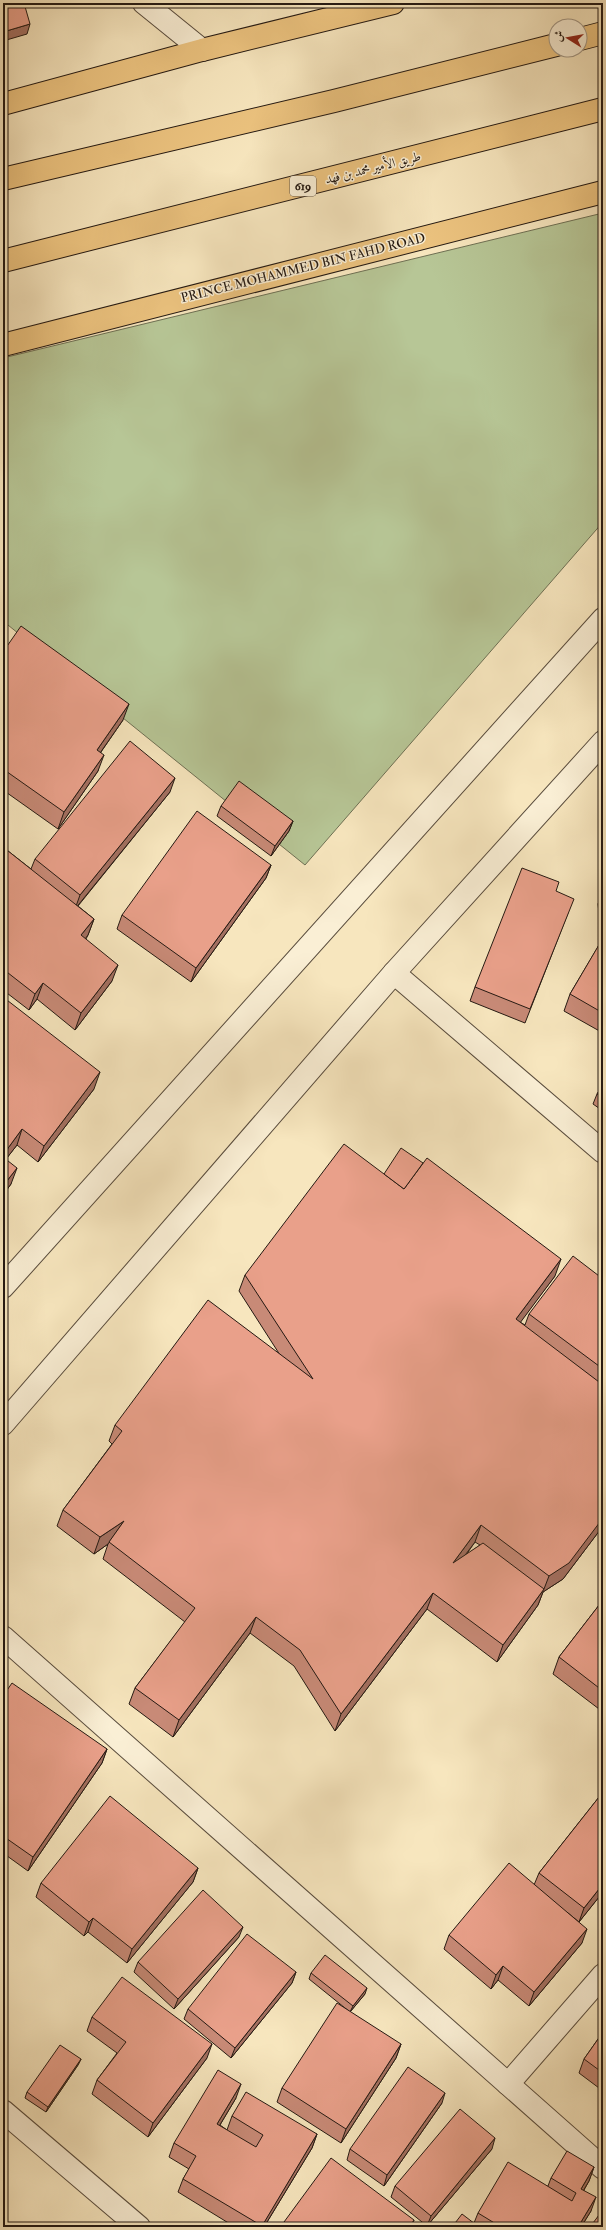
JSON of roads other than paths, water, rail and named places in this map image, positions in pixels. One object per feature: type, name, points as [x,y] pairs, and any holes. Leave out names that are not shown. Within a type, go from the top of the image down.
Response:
[{"type":"main road","points":[[3,104],[202,50],[393,3]]},
{"type":"main road","points":[[588,37],[603,33]]},
{"type":"main road","points":[[3,179],[334,101],[548,47]]},
{"type":"main road","name":"طريق الأمير محمد بن فهد","points":[[3,261],[603,109]]},
{"type":"main road","name":"PRINCE MOHAMMED BIN FAHD ROAD","points":[[3,345],[603,192]]},
{"type":"street","points":[[144,3],[202,50]]},
{"type":"street","points":[[3,1287],[603,619]]},
{"type":"street","points":[[6,1414],[394,973],[603,742]]},
{"type":"street","points":[[394,973],[603,1152]]},
{"type":"street","points":[[3,1637],[603,2168]]},
{"type":"street","points":[[508,2084],[603,1975]]},
{"type":"street","points":[[3,2111],[139,2227]]}]
